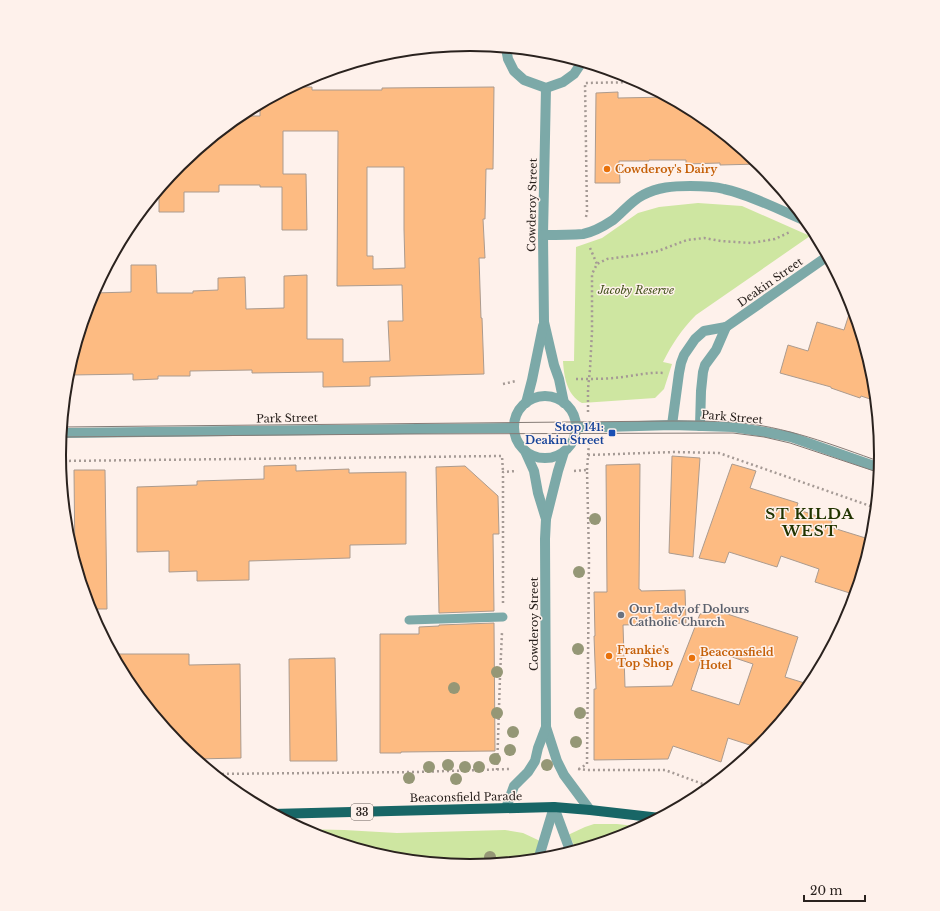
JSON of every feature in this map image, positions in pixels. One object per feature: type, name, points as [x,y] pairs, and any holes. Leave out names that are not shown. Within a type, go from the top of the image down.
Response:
[{"type":"main road","name":"Beaconsfield Parade","points":[[283,814],[554,807],[651,817]]},
{"type":"street","points":[[507,53],[508,60],[514,71],[524,80],[546,88],[563,82],[574,74],[579,66]]},
{"type":"street","name":"Cowderoy Street","points":[[526,403],[544,322],[543,235],[546,88]]},
{"type":"street","points":[[543,235],[583,234],[611,221],[629,204],[645,194],[661,188],[676,186],[724,188],[750,197],[796,217]]},
{"type":"street","name":"Deakin Street","points":[[672,425],[679,373],[684,355],[696,339],[704,331],[726,327],[823,259]]},
{"type":"street","name":"Cowderoy Street","points":[[544,322],[564,402]]},
{"type":"street","points":[[700,426],[703,372],[705,365],[716,350],[726,327]]},
{"type":"street","points":[[540,396],[549,396],[557,398],[570,408],[576,422],[576,433],[569,447],[564,452],[548,458],[532,455],[525,450],[517,440],[514,422],[516,415],[526,403],[540,396]]},
{"type":"street","name":"Park Street","points":[[576,427],[606,428],[672,425],[734,427],[791,437],[874,466]]},
{"type":"street","name":"Park Street","points":[[66,432],[514,428]]},
{"type":"street","name":"Cowderoy Street","points":[[525,450],[534,471],[538,493],[546,520]]},
{"type":"street","name":"Cowderoy Street","points":[[564,452],[546,520],[546,727],[557,761],[564,775],[590,810]]},
{"type":"street","name":"Cowderoy Street","points":[[506,808],[514,786],[528,772],[535,761],[546,727]]},
{"type":"street","points":[[554,807],[569,847]]},
{"type":"street","points":[[540,854],[554,807]]},
{"type":"lane","points":[[409,620],[503,617]]},
{"type":"path","points":[[597,264],[583,234],[586,212],[585,83],[626,82]]},
{"type":"path","points":[[588,402],[592,332],[592,274],[597,264],[607,259],[658,251],[686,240],[704,238],[751,243],[775,239],[795,229]]},
{"type":"path","points":[[576,378],[589,379],[623,377],[644,373],[671,372]]},
{"type":"path","points":[[503,384],[517,381]]},
{"type":"path","points":[[588,455],[674,452],[718,453],[871,506]]},
{"type":"path","points":[[66,461],[502,456],[503,472]]},
{"type":"path","points":[[572,471],[587,470],[589,558],[587,764],[578,769],[665,770],[705,785]]},
{"type":"path","points":[[221,774],[417,772],[510,769]]},
{"type":"green space","name":"Jacoby Reserve","points":[[698,203],[742,206],[809,236],[696,315],[678,337],[663,362],[672,364],[664,389],[655,398],[582,403],[577,400],[567,385],[563,361],[574,361],[576,247],[602,238],[638,213],[659,207]]},
{"type":"green space","points":[[594,824],[632,826],[600,839],[575,846],[569,835]]},
{"type":"green space","points":[[316,829],[397,833],[505,830],[523,833],[539,841],[535,855],[523,857],[470,860],[444,859],[417,857],[365,846],[340,839]]},
{"type":"building","points":[[304,87],[312,87],[312,90],[382,90],[382,88],[494,87],[493,169],[486,169],[485,219],[483,219],[485,258],[479,258],[484,374],[370,377],[370,386],[323,387],[323,372],[252,373],[252,370],[190,371],[190,376],[158,376],[158,379],[133,380],[133,374],[73,375],[87,325],[100,293],[131,292],[131,265],[156,265],[157,293],[193,293],[193,291],[218,290],[218,278],[245,277],[246,309],[284,308],[284,276],[307,275],[307,339],[343,339],[343,362],[390,361],[388,321],[403,321],[402,285],[337,286],[338,131],[283,131],[283,174],[306,174],[307,230],[282,230],[282,187],[260,187],[260,185],[219,185],[219,192],[184,192],[184,212],[159,212],[159,197],[184,169],[203,151],[245,119],[250,116],[260,116],[260,110]],"holes":[[[367,167],[404,167],[405,268],[373,269],[373,256],[367,256]]]},
{"type":"building","points":[[618,92],[618,98],[657,97],[695,119],[737,151],[751,164],[686,164],[686,160],[619,161],[620,183],[595,183],[596,93]]},
{"type":"building","points":[[849,314],[861,351],[870,399],[861,396],[860,398],[831,387],[780,373],[788,345],[808,351],[817,322],[844,330]]},
{"type":"building","points":[[672,456],[700,458],[693,557],[669,553]]},
{"type":"building","points":[[640,464],[639,589],[641,591],[685,590],[686,623],[623,625],[625,687],[672,686],[700,614],[718,611],[798,637],[785,677],[804,683],[791,702],[752,746],[728,738],[721,762],[673,746],[668,759],[594,760],[594,689],[596,689],[594,592],[607,592],[606,465]],"holes":[[[705,648],[753,664],[739,705],[691,690]]]},
{"type":"building","points":[[732,464],[756,471],[750,488],[798,503],[796,509],[832,521],[830,527],[866,538],[850,593],[815,582],[819,569],[781,556],[777,567],[729,552],[725,563],[699,558]]},
{"type":"building","points":[[296,465],[296,471],[349,469],[349,473],[406,472],[406,544],[350,545],[350,558],[249,561],[249,580],[197,581],[197,571],[169,572],[169,551],[137,552],[137,487],[197,485],[197,481],[264,479],[264,466]]},
{"type":"building","points":[[465,466],[498,496],[499,534],[493,534],[494,611],[439,613],[436,467]]},
{"type":"building","points":[[74,470],[105,470],[107,609],[96,609],[87,586],[75,542]]},
{"type":"building","points":[[494,623],[495,751],[380,753],[380,634],[419,634],[419,627]]},
{"type":"building","points":[[118,654],[189,654],[189,665],[240,664],[241,758],[202,759],[184,742],[149,702]]},
{"type":"building","points":[[335,658],[337,761],[290,761],[289,659]]},
{"type":"tram line","points":[[66,427],[672,421],[733,422],[752,424],[790,432],[874,460]]},
{"type":"tram line","points":[[66,437],[733,433],[764,437],[790,443],[874,471]]},
{"type":"place","name":"Cowderoy's Dairy","points":[[607,169]]},
{"type":"place","name":"Stop 141: Deakin Street","points":[[612,433]]},
{"type":"place","name":"Our Lady of Dolours Catholic Church","points":[[621,615]]},
{"type":"place","name":"Frankie's Top Shop","points":[[609,656]]},
{"type":"place","name":"Beaconsfield Hotel","points":[[692,658]]},
{"type":"district","name":"ST KILDA WEST","points":[[810,522]]}]
